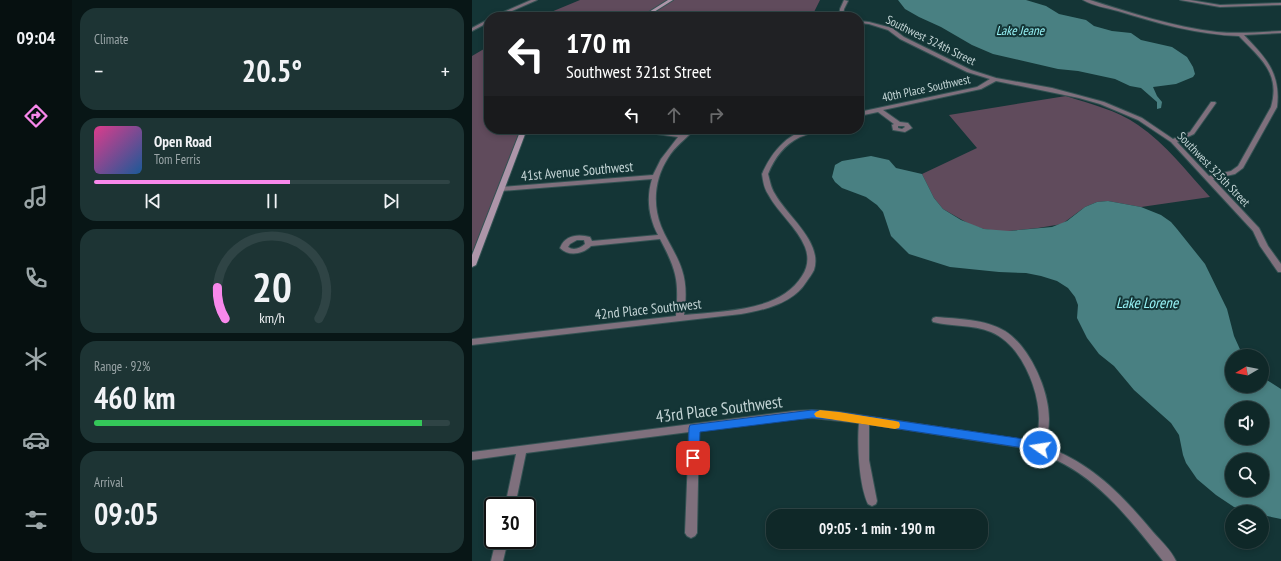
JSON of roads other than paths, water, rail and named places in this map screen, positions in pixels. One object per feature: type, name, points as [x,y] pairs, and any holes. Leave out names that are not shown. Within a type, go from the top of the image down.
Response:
[{"type":"main road","points":[[651,12],[671,0]]},
{"type":"main road","points":[[472,265],[522,134]]},
{"type":"street","points":[[506,12],[535,0]]},
{"type":"street","points":[[842,12],[844,0],[852,0]]},
{"type":"street","points":[[1085,0],[1186,28],[1217,33],[1240,34],[1281,32]]},
{"type":"street","points":[[1182,0],[1227,6],[1281,4]]},
{"type":"street","name":"Southwest 324th Street","points":[[864,22],[890,29],[902,38],[946,60],[969,71],[994,79]]},
{"type":"street","points":[[472,30],[484,23]]},
{"type":"street","points":[[1208,178],[1233,173],[1241,167],[1274,108],[1278,97],[1278,82],[1273,68],[1240,34]]},
{"type":"street","name":"40th Place Southwest","points":[[864,113],[979,88],[994,79]]},
{"type":"street","name":"Southwest 325th Street","points":[[994,79],[1052,90],[1102,103],[1140,119],[1173,141],[1208,178],[1256,230],[1264,246],[1281,270]]},
{"type":"street","points":[[1173,141],[1192,133],[1213,103]]},
{"type":"street","points":[[879,110],[898,124]]},
{"type":"street","points":[[669,134],[682,136]]},
{"type":"street","points":[[680,318],[680,274],[656,223],[651,193],[654,177],[659,166],[685,134]]},
{"type":"street","name":"42nd Place Southwest","points":[[472,342],[745,310],[772,303],[794,291],[804,280],[811,268],[811,249],[776,201],[767,184],[765,174],[776,151],[789,140],[803,134]]},
{"type":"street","name":"41st Avenue Southwest","points":[[501,189],[654,177]]},
{"type":"street","points":[[589,244],[662,237]]},
{"type":"street","points":[[936,320],[985,327],[1004,335],[1017,347],[1031,372],[1043,403],[1044,421],[1040,448]]},
{"type":"street","name":"43rd Place Southwest","points":[[472,456],[812,414],[839,416],[1024,444],[1040,448],[1072,462],[1103,485],[1134,517],[1170,561]]},
{"type":"street","points":[[864,420],[862,440],[863,460],[872,501]]},
{"type":"street","points":[[691,533],[694,428]]},
{"type":"street","points":[[512,497],[522,450]]},
{"type":"street","points":[[498,561],[500,549]]},
{"type":"water","name":"Lake Jeane","points":[[898,0],[1026,0],[1046,6],[1059,14],[1086,20],[1094,26],[1112,31],[1131,33],[1141,40],[1172,47],[1187,57],[1195,74],[1193,77],[1176,84],[1153,87],[1157,96],[1162,102],[1161,108],[1157,109],[1157,102],[1141,88],[1130,86],[1115,79],[1078,71],[1058,69],[993,54],[972,45],[941,27],[919,17],[905,9]]},
{"type":"water","name":"Lake Lorene","points":[[871,156],[889,160],[896,168],[922,174],[934,198],[943,209],[961,220],[984,229],[1009,231],[1052,227],[1067,221],[1085,207],[1097,202],[1108,201],[1141,207],[1161,215],[1171,222],[1205,264],[1227,309],[1234,336],[1240,349],[1225,349],[1225,393],[1269,393],[1269,381],[1281,389],[1281,519],[1269,516],[1269,505],[1231,505],[1197,479],[1186,463],[1179,435],[1171,423],[1134,390],[1114,366],[1099,354],[1087,338],[1077,318],[1078,305],[1075,297],[1068,288],[1057,281],[1041,276],[1026,273],[950,267],[909,254],[891,236],[883,212],[877,205],[866,197],[842,188],[835,182],[832,177],[835,165],[842,161]]}]
